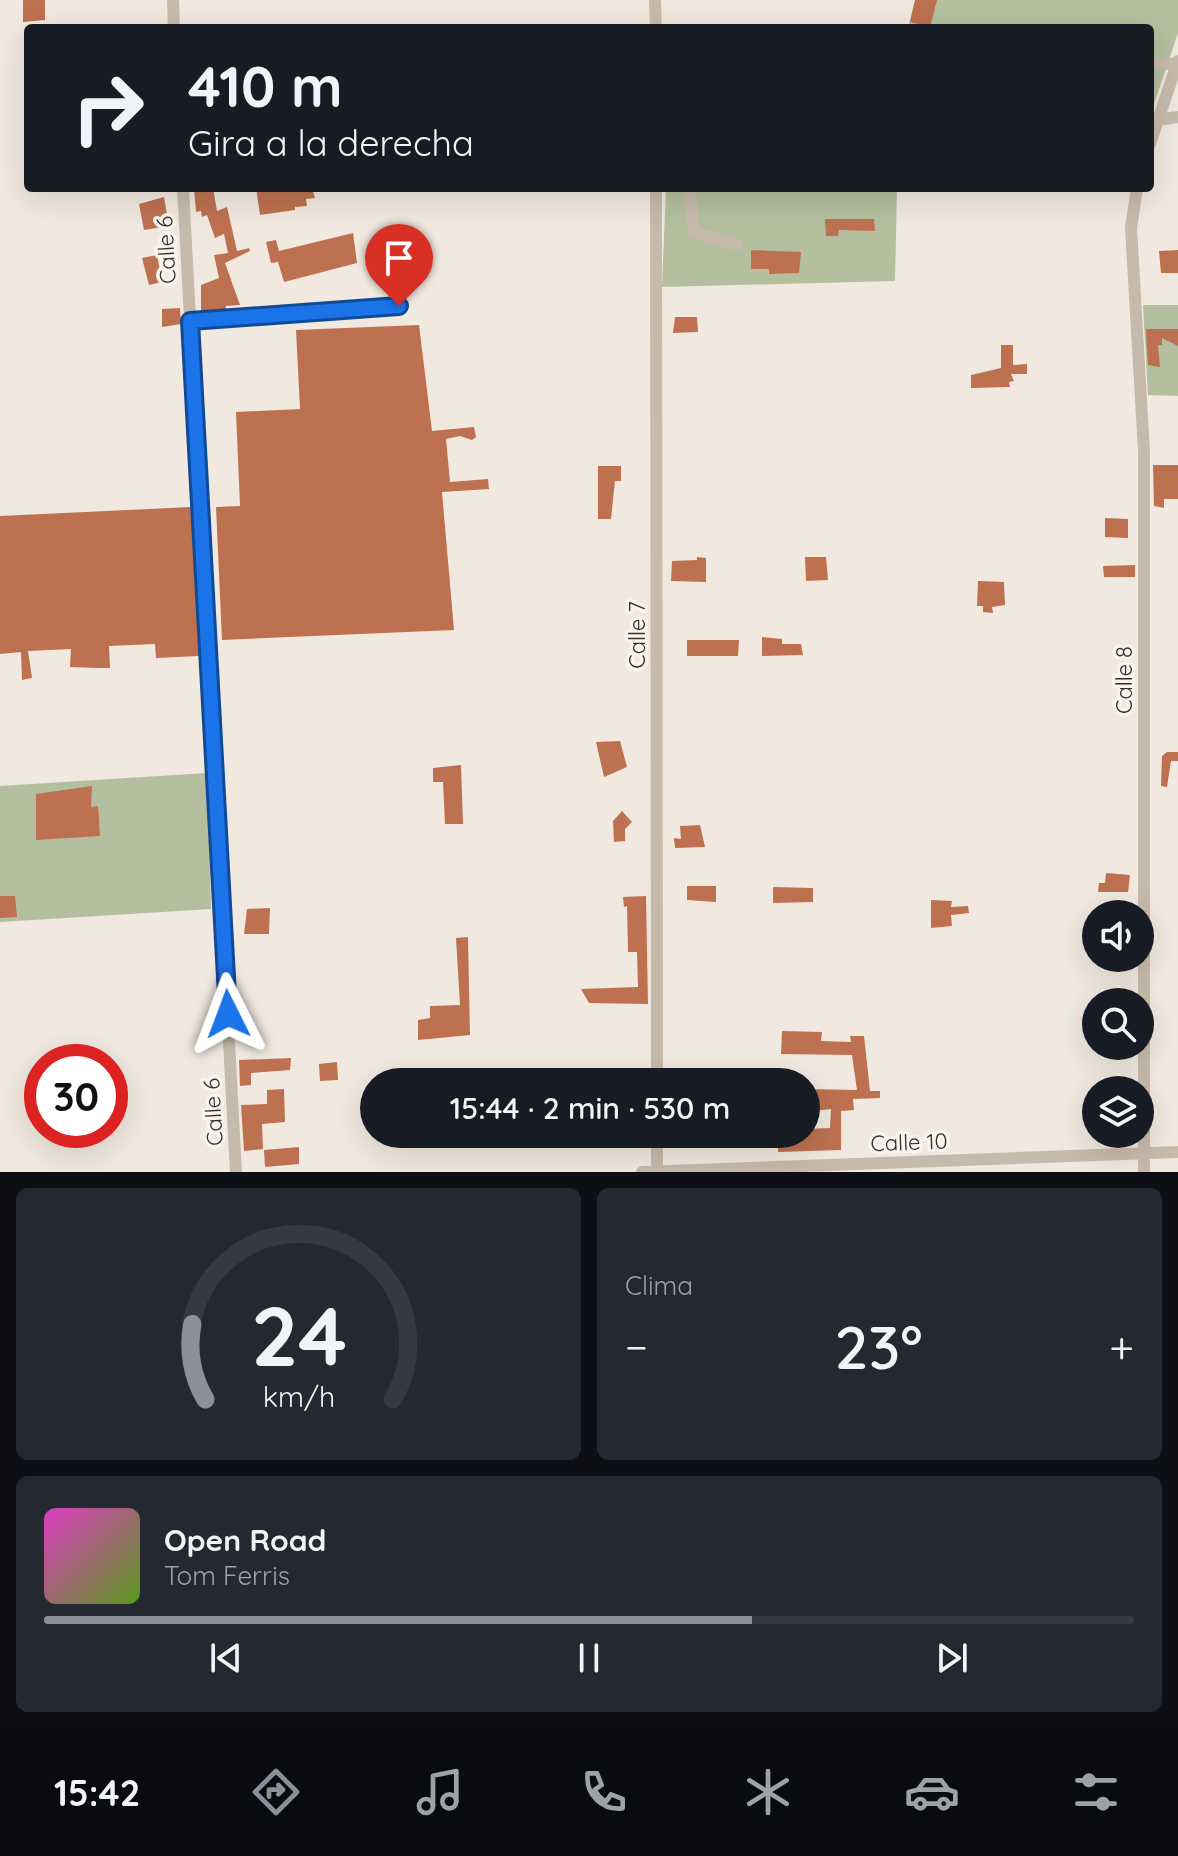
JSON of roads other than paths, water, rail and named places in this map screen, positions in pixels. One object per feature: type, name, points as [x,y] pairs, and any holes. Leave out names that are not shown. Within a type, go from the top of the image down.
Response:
[{"type":"street","points":[[173,0],[174,24]]},
{"type":"street","points":[[655,0],[656,24]]},
{"type":"street","points":[[1154,63],[1178,62],[1156,114],[1178,117]]},
{"type":"street","name":"Calle 6","points":[[183,192],[236,1172]]},
{"type":"street","name":"Calle 7","points":[[656,192],[657,1068]]},
{"type":"street","points":[[689,192],[694,232],[737,245]]},
{"type":"street","name":"Calle 8","points":[[1136,192],[1131,228],[1144,451],[1144,1172]]},
{"type":"street","points":[[190,321],[399,306]]},
{"type":"street","points":[[657,1148],[657,1172]]},
{"type":"street","name":"Calle 10","points":[[642,1172],[1178,1152]]}]
